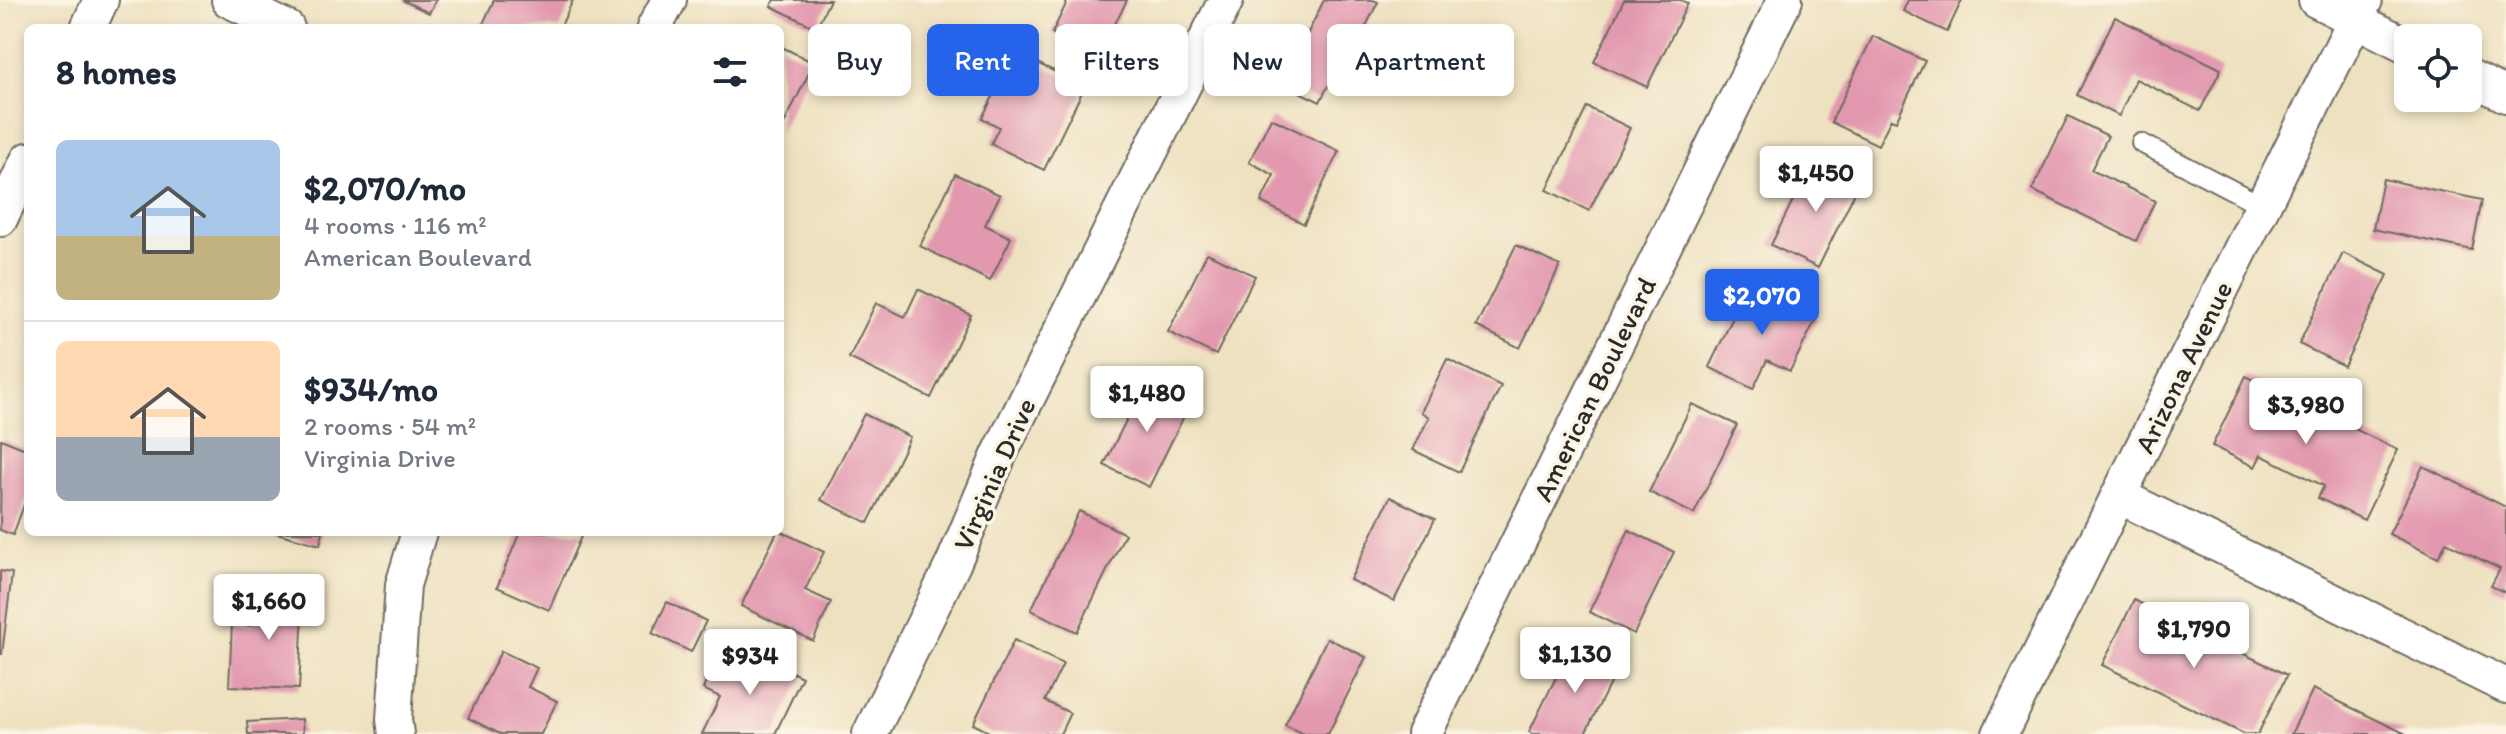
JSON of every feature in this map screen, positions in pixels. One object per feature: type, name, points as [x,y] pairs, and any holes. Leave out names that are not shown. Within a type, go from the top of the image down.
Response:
[{"type":"street","points":[[90,24],[101,0]]},
{"type":"street","points":[[229,0],[279,24]]},
{"type":"street","points":[[656,24],[669,0]]},
{"type":"street","name":"Virginia Drive","points":[[870,734],[953,564],[999,455],[1226,0]]},
{"type":"street","name":"American Boulevard","points":[[1424,734],[1785,0]]},
{"type":"street","points":[[2316,0],[2360,10],[2394,36]]},
{"type":"street","name":"Arizona Avenue","points":[[2000,734],[2360,10]]},
{"type":"street","points":[[2482,83],[2506,95]]},
{"type":"street","points":[[0,219],[24,168]]},
{"type":"street","points":[[2119,496],[2506,686]]},
{"type":"street","points":[[396,734],[394,719],[403,585],[418,536]]},
{"type":"lane","points":[[2141,143],[2263,206]]},
{"type":"building","points":[[402,0],[436,0],[429,13]]},
{"type":"building","points":[[494,0],[573,0],[562,24],[483,24]]},
{"type":"building","points":[[775,0],[830,0],[818,24],[808,24],[771,6]]},
{"type":"building","points":[[1068,0],[1127,0],[1115,24],[1056,24]]},
{"type":"building","points":[[1324,0],[1378,2],[1367,24],[1327,24],[1327,88],[1320,102],[1308,96],[1311,96],[1311,27]]},
{"type":"building","points":[[1624,0],[1680,0],[1688,3],[1647,87],[1594,62]]},
{"type":"building","points":[[1908,0],[1962,0],[1947,32],[1903,11]]},
{"type":"building","points":[[2115,17],[2221,69],[2200,111],[2136,79],[2119,116],[2077,95]]},
{"type":"building","points":[[1873,36],[1925,61],[1896,121],[1891,119],[1878,145],[1831,122]]},
{"type":"building","points":[[784,48],[808,60],[808,75],[784,124]]},
{"type":"building","points":[[1039,64],[1055,72],[1055,96],[1080,96],[1044,170],[991,144],[999,127],[982,118],[993,96],[1039,96]]},
{"type":"building","points":[[1587,107],[1630,128],[1589,211],[1547,190]]},
{"type":"building","points":[[2068,116],[2108,136],[2091,170],[2155,201],[2136,241],[2032,190]]},
{"type":"building","points":[[1271,118],[1339,151],[1304,224],[1261,202],[1274,175],[1249,162]]},
{"type":"building","points":[[1813,159],[1860,182],[1818,268],[1771,245]]},
{"type":"building","points":[[955,174],[1000,195],[985,225],[1011,238],[990,281],[920,246]]},
{"type":"building","points":[[2383,179],[2482,200],[2472,250],[2373,229]]},
{"type":"building","points":[[1516,245],[1560,266],[1520,348],[1476,326]]},
{"type":"building","points":[[1207,253],[1255,276],[1216,355],[1168,332]]},
{"type":"building","points":[[2343,253],[2388,275],[2344,366],[2299,344]]},
{"type":"building","points":[[1749,284],[1817,317],[1790,371],[1767,360],[1753,389],[1709,367]]},
{"type":"building","points":[[918,289],[971,315],[931,398],[849,358],[876,303],[905,317]]},
{"type":"building","points":[[1447,359],[1501,386],[1459,472],[1413,450],[1429,417],[1421,412]]},
{"type":"building","points":[[2246,376],[2398,450],[2364,520],[2318,498],[2324,486],[2261,455],[2255,467],[2212,446]]},
{"type":"building","points":[[1145,382],[1190,404],[1149,487],[1104,465]]},
{"type":"building","points":[[1692,404],[1737,425],[1694,514],[1649,492]]},
{"type":"building","points":[[864,414],[910,437],[868,523],[821,500]]},
{"type":"building","points":[[1,439],[24,448],[24,505],[13,535],[0,530]]},
{"type":"building","points":[[2423,466],[2506,507],[2506,593],[2491,586],[2500,569],[2446,542],[2438,558],[2389,534]]},
{"type":"building","points":[[1390,497],[1435,519],[1394,601],[1350,580]]},
{"type":"building","points":[[1079,511],[1125,534],[1077,632],[1031,610]]},
{"type":"building","points":[[1629,530],[1674,552],[1634,634],[1589,612]]},
{"type":"building","points":[[784,533],[824,552],[805,590],[831,602],[813,641],[741,606],[775,536],[784,536]]},
{"type":"building","points":[[287,536],[322,536],[320,545]]},
{"type":"building","points":[[518,536],[581,536],[549,610],[497,587]]},
{"type":"building","points":[[0,571],[12,573],[2,654],[0,654]]},
{"type":"building","points":[[254,589],[304,591],[299,689],[229,686],[232,624],[252,626]]},
{"type":"building","points":[[2134,600],[2287,675],[2258,734],[2244,734],[2102,665]]},
{"type":"building","points":[[667,602],[706,621],[691,652],[652,633]]},
{"type":"building","points":[[1327,638],[1366,657],[1328,734],[1303,734],[1285,725]]},
{"type":"building","points":[[1014,640],[1063,664],[1045,701],[1070,713],[1060,734],[993,734],[973,724]]},
{"type":"building","points":[[1572,645],[1618,667],[1585,734],[1533,734],[1529,732]]},
{"type":"building","points":[[501,651],[537,668],[528,687],[557,701],[541,734],[500,734],[468,718]]},
{"type":"building","points":[[749,652],[802,677],[775,734],[702,734],[720,697],[703,689],[717,658],[740,670]]},
{"type":"building","points":[[2313,689],[2406,734],[2291,734]]},
{"type":"building","points":[[302,719],[303,734],[248,734],[247,722]]}]
